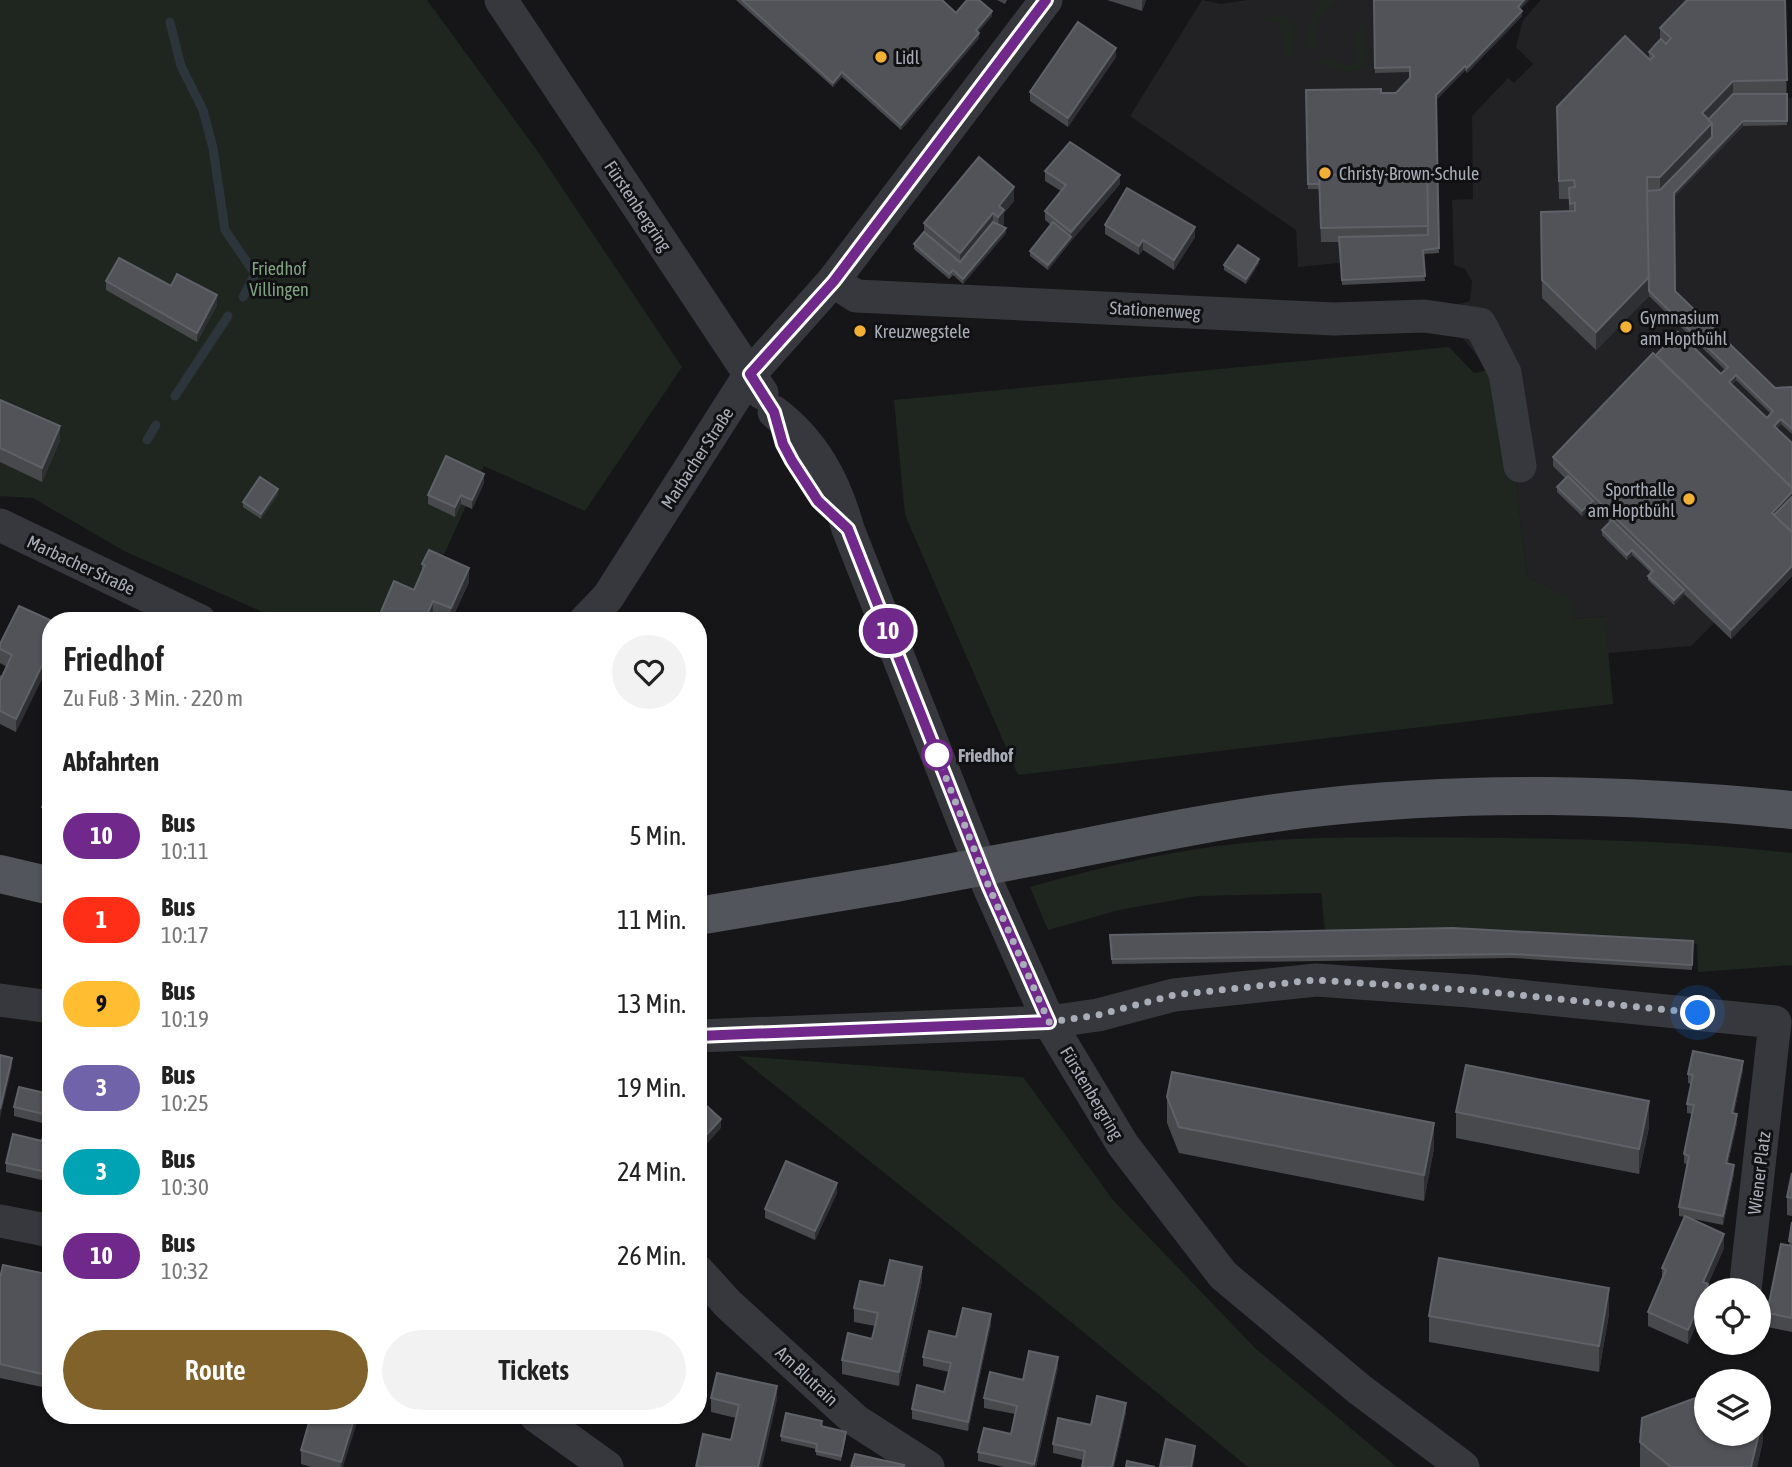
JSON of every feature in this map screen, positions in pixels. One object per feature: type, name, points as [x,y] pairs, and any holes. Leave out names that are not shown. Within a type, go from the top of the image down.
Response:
[{"type":"main road","points":[[707,914],[895,883],[1224,820],[1387,801],[1550,795],[1792,810]]},
{"type":"main road","points":[[0,874],[42,885]]},
{"type":"street","name":"Fürstenbergring","points":[[501,0],[750,374],[774,412],[783,444],[792,461],[818,501],[848,529],[989,887],[1049,1022],[1123,1145],[1223,1275],[1359,1389],[1463,1467]]},
{"type":"street","name":"Marbacher Straße","points":[[593,612],[608,597],[750,374],[834,281],[1046,0]]},
{"type":"street","name":"Stationenweg","points":[[834,281],[856,296],[1334,319],[1424,316],[1480,324],[1505,373],[1520,466]]},
{"type":"street","name":"Marbacher Straße","points":[[0,526],[181,612]]},
{"type":"street","name":"Wiener Platz","points":[[1049,1022],[1098,1015],[1174,995],[1315,980],[1483,992],[1775,1022],[1774,1056],[1746,1278]]},
{"type":"street","points":[[0,1000],[42,1006]]},
{"type":"street","points":[[707,1036],[1049,1022]]},
{"type":"street","points":[[0,1221],[42,1229]]},
{"type":"street","name":"Am Blutrain","points":[[707,1281],[728,1304],[855,1420],[928,1467]]},
{"type":"street","points":[[547,1424],[607,1467]]},
{"type":"shaded area","name":"Christy-Brown-Schule","points":[[1202,0],[1221,4],[1247,0],[1529,0],[1518,11],[1522,16],[1436,100],[1439,253],[1298,267],[1296,230],[1130,116]]},
{"type":"shaded area","name":"Gymnasium am Hoptbühl","points":[[1541,0],[1785,0],[1787,98],[1792,98],[1792,576],[1731,639],[1714,623],[1691,646],[1608,653],[1604,616],[1575,619],[1571,598],[1527,577],[1516,484],[1504,474],[1489,370],[1459,334],[1459,304],[1470,301],[1472,281],[1465,269],[1454,265],[1452,200],[1473,199],[1472,116],[1508,78],[1514,83],[1533,64],[1516,47],[1523,20]]},
{"type":"green space","name":"Friedhof Villingen","points":[[0,0],[427,0],[536,149],[682,367],[585,511],[484,466],[418,612],[263,612],[124,551],[33,498],[0,496]]},
{"type":"green space","points":[[1324,0],[1336,0],[1314,23],[1315,47],[1311,51],[1306,47],[1308,27],[1315,10]]},
{"type":"green space","points":[[1275,15],[1287,17],[1295,27],[1294,54],[1290,59],[1286,55],[1279,23],[1265,20]]},
{"type":"green space","points":[[1361,25],[1366,28],[1362,41],[1367,49],[1364,66],[1351,73],[1320,63],[1321,57],[1347,66],[1354,65],[1358,61],[1355,33]]},
{"type":"green space","points":[[1449,347],[1474,373],[1489,370],[1504,473],[1516,483],[1527,577],[1572,598],[1575,619],[1605,616],[1613,704],[1018,775],[905,515],[894,400]]},
{"type":"green space","points":[[1392,837],[1642,842],[1792,853],[1792,965],[1698,972],[1697,944],[1511,934],[1325,931],[1321,893],[1198,896],[1119,910],[1048,930],[1030,887],[1122,863],[1216,846],[1293,839]]},
{"type":"green space","points":[[738,1056],[1023,1077],[1113,1200],[1255,1348],[1397,1467],[1248,1467]]},
{"type":"building","name":"Lidl","points":[[742,0],[942,0],[956,13],[967,0],[979,0],[992,11],[976,30],[979,33],[901,125],[842,72],[833,83]]},
{"type":"building","points":[[1374,0],[1524,0],[1518,7],[1522,11],[1467,68],[1465,66],[1436,95],[1439,248],[1423,250],[1425,276],[1342,280],[1339,237],[1428,235],[1427,173],[1319,175],[1320,184],[1308,184],[1306,90],[1381,89],[1381,93],[1396,93],[1410,78],[1410,67],[1375,68]]},
{"type":"building","points":[[1687,0],[1785,0],[1787,80],[1733,81],[1702,113],[1712,123],[1660,177],[1647,177],[1649,277],[1596,332],[1542,280],[1541,212],[1575,211],[1575,203],[1570,204],[1569,188],[1575,187],[1574,180],[1559,181],[1557,107],[1625,36],[1650,60],[1654,56],[1649,52],[1656,44],[1661,39],[1666,44],[1671,38],[1660,28]]},
{"type":"building","points":[[1078,22],[1116,48],[1068,118],[1030,92]]},
{"type":"building","points":[[1733,94],[1787,94],[1787,121],[1743,121],[1674,193],[1675,291],[1775,388],[1792,387],[1792,429],[1781,419],[1774,426],[1792,443],[1792,488],[1656,355],[1678,332],[1721,374],[1728,367],[1649,291],[1647,191],[1660,190],[1712,137],[1712,123],[1708,120]],"holes":[[[1736,375],[1773,411],[1767,418],[1729,382]]]},
{"type":"building","points":[[1070,142],[1120,175],[1071,232],[1045,211],[1066,185],[1045,171]]},
{"type":"building","points":[[979,157],[1014,187],[999,206],[1004,210],[998,217],[993,213],[960,253],[924,223]]},
{"type":"building","points":[[1427,173],[1428,226],[1321,228],[1319,175]]},
{"type":"building","points":[[1127,188],[1195,227],[1174,260],[1143,240],[1139,246],[1105,225]]},
{"type":"building","points":[[993,222],[1006,228],[963,279],[953,270],[949,274],[914,244],[924,232],[960,262]]},
{"type":"building","points":[[1053,222],[1071,237],[1048,265],[1030,251]]},
{"type":"building","points":[[1238,245],[1259,259],[1246,279],[1224,265]]},
{"type":"building","points":[[119,258],[171,286],[177,274],[217,295],[197,333],[106,281]]},
{"type":"building","name":"Sporthalle am Hoptbühl","points":[[1653,353],[1792,488],[1792,492],[1772,513],[1792,532],[1792,566],[1731,630],[1553,457]]},
{"type":"building","points":[[0,400],[60,426],[42,468],[0,448]]},
{"type":"building","points":[[446,456],[484,474],[472,500],[461,495],[455,507],[428,495]]},
{"type":"building","points":[[1568,476],[1593,501],[1582,511],[1557,487]]},
{"type":"building","points":[[260,477],[278,489],[261,514],[243,502]]},
{"type":"building","points":[[1792,497],[1792,532],[1774,515]]},
{"type":"building","points":[[1612,520],[1684,590],[1674,600],[1648,576],[1653,571],[1632,550],[1627,555],[1602,530]]},
{"type":"building","points":[[429,550],[469,568],[451,608],[433,601],[428,612],[381,612],[394,581],[414,590],[425,565],[422,564]]},
{"type":"building","points":[[19,606],[42,616],[42,666],[16,719],[0,711],[0,681],[12,655],[0,649]]},
{"type":"building","points":[[1453,928],[1693,941],[1692,965],[1513,954],[1112,959],[1110,935]]},
{"type":"building","points":[[1693,1051],[1743,1061],[1732,1113],[1737,1114],[1726,1163],[1734,1165],[1723,1216],[1679,1207],[1689,1156],[1684,1154],[1694,1105],[1687,1104],[1693,1075],[1688,1074]]},
{"type":"building","points":[[0,1055],[12,1058],[0,1109]]},
{"type":"building","points":[[1466,1065],[1649,1101],[1639,1149],[1456,1112]]},
{"type":"building","points":[[1172,1072],[1434,1123],[1424,1175],[1179,1127],[1167,1097]]},
{"type":"building","points":[[19,1087],[42,1092],[42,1114],[14,1107]]},
{"type":"building","points":[[707,1106],[721,1119],[707,1134]]},
{"type":"building","points":[[13,1134],[42,1141],[42,1171],[6,1163]]},
{"type":"building","points":[[786,1161],[837,1183],[815,1231],[765,1209]]},
{"type":"building","points":[[1792,1173],[1792,1198],[1787,1197]]},
{"type":"building","points":[[1685,1216],[1724,1234],[1705,1278],[1694,1278],[1694,1316],[1688,1330],[1648,1312],[1666,1270],[1662,1268]]},
{"type":"building","points":[[1781,1244],[1792,1246],[1792,1318],[1771,1314],[1771,1293]]},
{"type":"building","points":[[1439,1258],[1609,1288],[1599,1346],[1429,1316]]},
{"type":"building","points":[[890,1260],[922,1267],[899,1372],[842,1360],[848,1333],[872,1339],[878,1313],[854,1308],[860,1281],[884,1286]]},
{"type":"building","points":[[3,1265],[42,1273],[42,1374],[0,1364],[0,1278]]},
{"type":"building","points":[[963,1308],[991,1314],[968,1422],[912,1409],[917,1385],[944,1392],[951,1363],[923,1357],[929,1331],[956,1337]]},
{"type":"building","points":[[1029,1351],[1058,1357],[1034,1464],[978,1452],[984,1428],[1011,1434],[1017,1406],[984,1398],[990,1372],[1023,1380]]},
{"type":"building","points":[[717,1373],[777,1386],[758,1467],[696,1467],[703,1434],[731,1440],[739,1405],[711,1398]]},
{"type":"building","points":[[1097,1396],[1126,1403],[1112,1467],[1082,1467],[1085,1451],[1053,1444],[1058,1418],[1091,1425]]},
{"type":"building","points":[[1694,1398],[1694,1446],[1756,1446],[1751,1467],[1671,1467],[1640,1442],[1642,1418]]},
{"type":"building","points":[[786,1413],[822,1421],[821,1426],[846,1432],[841,1456],[816,1451],[817,1444],[781,1436]]},
{"type":"building","points":[[309,1424],[353,1424],[341,1462],[301,1450]]},
{"type":"building","points":[[1166,1439],[1195,1446],[1191,1467],[1160,1467]]},
{"type":"building","points":[[855,1454],[904,1465],[904,1467],[851,1467]]},
{"type":"building","points":[[1127,1461],[1155,1467],[1126,1467]]},
{"type":"waterway","points":[[170,22],[181,66],[203,110],[213,148],[225,230],[255,274],[243,297]]},
{"type":"waterway","points":[[175,396],[228,316]]},
{"type":"waterway","points":[[147,440],[156,425]]},
{"type":"bus line","name":"10","points":[[707,1036],[1049,1022],[989,887],[848,529],[818,501],[792,461],[783,444],[774,412],[750,374],[834,281],[1046,0]]},
{"type":"place","name":"Lidl","points":[[881,57]]},
{"type":"place","name":"Christy-Brown-Schule","points":[[1325,173]]},
{"type":"place","name":"Gymnasium am Hoptbühl","points":[[1626,327]]},
{"type":"place","name":"Kreuzwegstele","points":[[860,331]]},
{"type":"place","name":"Sporthalle am Hoptbühl","points":[[1689,499]]},
{"type":"place","name":"Friedhof","points":[[937,755]]},
{"type":"route","points":[[937,755],[989,887],[1049,1022],[1098,1015],[1174,995],[1315,980],[1469,990],[1698,1013]]}]
